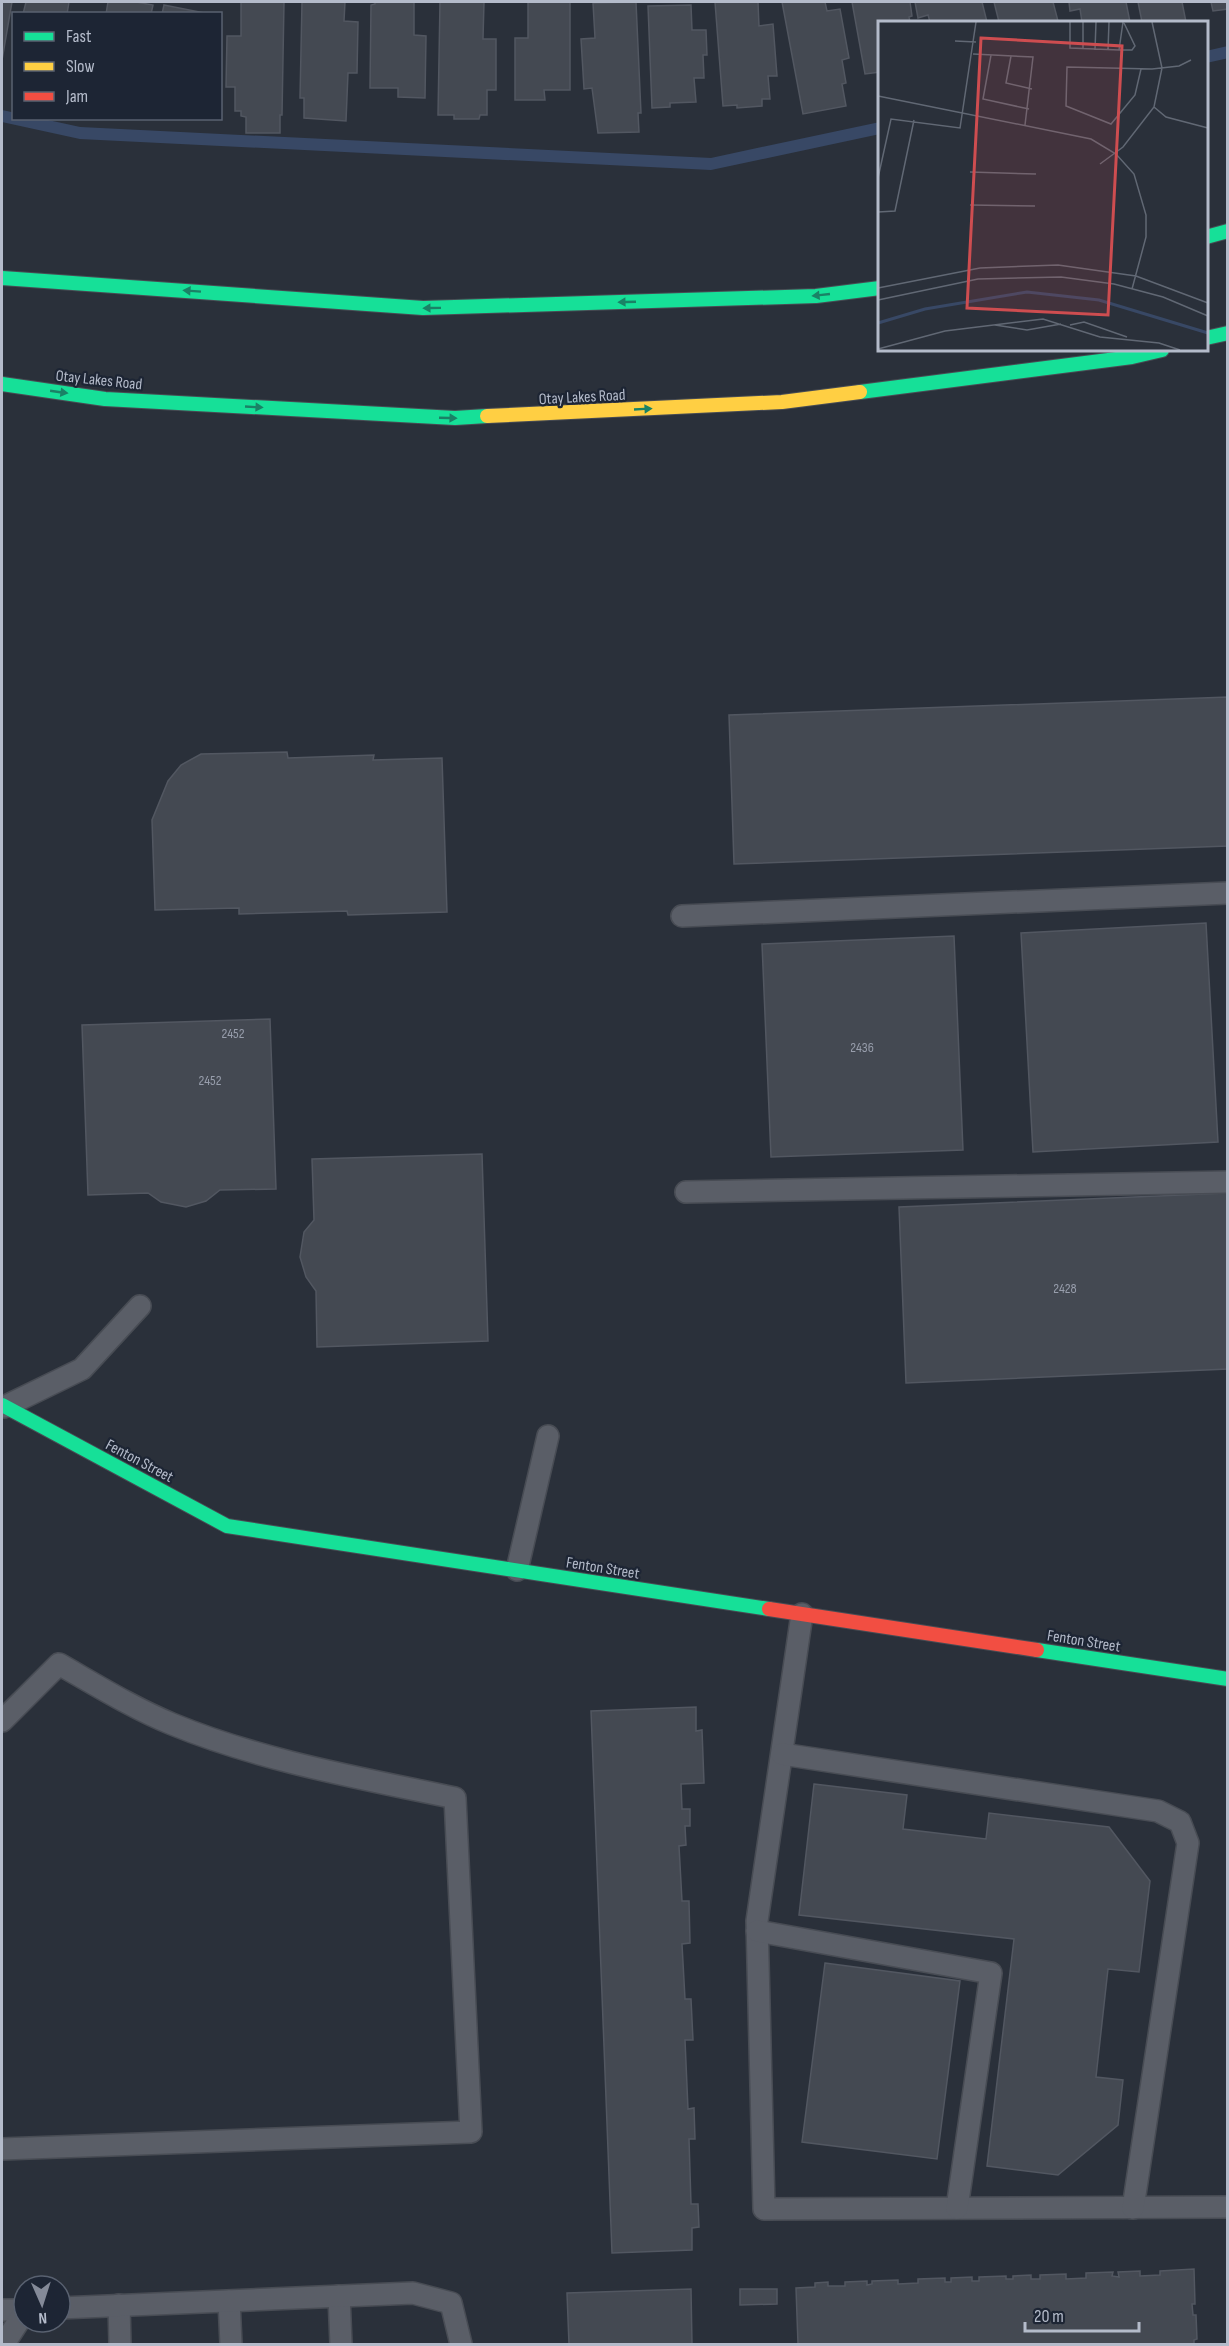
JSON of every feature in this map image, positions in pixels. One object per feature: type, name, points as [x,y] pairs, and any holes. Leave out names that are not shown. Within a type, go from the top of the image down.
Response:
[{"type":"main road","points":[[1208,236],[1227,231]]},
{"type":"main road","points":[[2,278],[423,308],[816,296],[878,288]]},
{"type":"main road","points":[[1208,338],[1227,333]]},
{"type":"main road","name":"Otay Lakes Road","points":[[2,384],[105,399],[455,418],[782,402],[1132,357],[1158,351]]},
{"type":"main road","name":"Fenton Street","points":[[3,1406],[227,1526],[1227,1679]]},
{"type":"lane","points":[[682,916],[1227,893]]},
{"type":"lane","points":[[686,1192],[1227,1182]]},
{"type":"lane","points":[[3,1406],[82,1369],[140,1306]]},
{"type":"lane","points":[[517,1570],[548,1436]]},
{"type":"lane","points":[[802,1614],[757,1931],[764,2209],[1227,2207]]},
{"type":"lane","points":[[2,1720],[59,1664],[106,1692],[171,1724],[232,1746],[333,1772],[455,1798],[471,2132],[2,2150]]},
{"type":"lane","points":[[782,1754],[1158,1811],[1180,1822],[1188,1843],[1133,2208]]},
{"type":"lane","points":[[757,1931],[991,1973],[957,2208]]},
{"type":"lane","points":[[72,2308],[413,2293],[451,2303],[461,2344]]},
{"type":"lane","points":[[339,2296],[341,2344]]},
{"type":"lane","points":[[229,2301],[231,2344]]},
{"type":"lane","points":[[119,2306],[120,2344]]},
{"type":"lane","points":[[4,2344],[12,2331]]},
{"type":"building","points":[[2,2],[12,2],[2,60]]},
{"type":"building","points":[[26,2],[69,2],[67,12],[24,12]]},
{"type":"building","points":[[108,2],[136,2],[153,5],[151,12],[106,12]]},
{"type":"building","points":[[241,2],[284,2],[280,133],[246,133],[246,117],[241,116],[241,111],[235,111],[235,87],[226,87],[227,36],[241,36]]},
{"type":"building","points":[[302,2],[345,2],[344,21],[358,22],[357,73],[348,73],[346,121],[304,118],[304,98],[300,98]]},
{"type":"building","points":[[375,2],[414,2],[414,35],[426,36],[425,98],[398,97],[398,88],[370,88],[371,5]]},
{"type":"building","points":[[440,2],[484,2],[483,39],[496,39],[496,90],[487,90],[487,115],[480,115],[479,119],[454,119],[454,115],[438,115]]},
{"type":"building","points":[[528,2],[570,2],[570,90],[544,90],[545,100],[515,100],[515,38],[528,38]]},
{"type":"building","points":[[636,2],[641,113],[638,113],[639,132],[598,133],[592,88],[584,89],[581,39],[595,38],[593,3]]},
{"type":"building","points":[[715,2],[758,2],[759,26],[773,24],[777,76],[768,76],[770,99],[762,99],[762,106],[737,108],[737,105],[723,106]]},
{"type":"building","points":[[782,2],[825,2],[827,11],[840,9],[849,58],[842,60],[846,83],[842,84],[846,106],[803,114]]},
{"type":"building","points":[[852,2],[910,2],[912,16],[909,17],[910,21],[878,21],[878,72],[865,74]]},
{"type":"building","points":[[915,2],[982,2],[987,21],[930,21],[928,15],[918,18]]},
{"type":"building","points":[[994,2],[1053,2],[1058,21],[999,21]]},
{"type":"building","points":[[1069,2],[1126,2],[1130,21],[1082,21],[1080,9],[1070,11]]},
{"type":"building","points":[[1138,2],[1182,2],[1186,21],[1142,21]]},
{"type":"building","points":[[1211,2],[1228,2],[1228,9],[1213,11]]},
{"type":"building","points":[[164,5],[200,12],[162,12]]},
{"type":"building","points":[[691,5],[692,30],[706,30],[707,55],[703,55],[704,78],[694,78],[696,102],[670,103],[670,107],[652,108],[648,6]]},
{"type":"building","points":[[1228,697],[1228,846],[734,864],[729,715]]},
{"type":"building","points":[[287,752],[288,758],[374,755],[373,760],[442,758],[447,912],[348,915],[347,911],[239,914],[239,908],[155,910],[152,820],[168,781],[181,765],[201,754]]},
{"type":"building","points":[[1206,923],[1218,1142],[1033,1152],[1021,933]]},
{"type":"building","points":[[954,936],[963,1150],[771,1157],[762,944]]},
{"type":"building","points":[[270,1019],[276,1189],[220,1190],[206,1201],[186,1207],[161,1202],[148,1193],[88,1195],[82,1025]]},
{"type":"building","points":[[482,1154],[488,1341],[317,1347],[316,1291],[306,1277],[300,1257],[304,1232],[314,1220],[312,1159]]},
{"type":"building","points":[[1228,1193],[1228,1369],[906,1383],[899,1207]]},
{"type":"building","points":[[696,1707],[696,1731],[702,1730],[704,1783],[681,1784],[682,1809],[690,1809],[690,1826],[685,1826],[686,1845],[679,1846],[682,1901],[689,1901],[690,1943],[682,1944],[685,1999],[691,1999],[693,2040],[685,2040],[688,2109],[694,2108],[695,2139],[689,2139],[691,2204],[698,2204],[699,2227],[692,2228],[692,2250],[612,2253],[591,1711]]},
{"type":"building","points":[[814,1784],[907,1795],[903,1829],[986,1839],[989,1813],[1109,1827],[1150,1881],[1139,1972],[1108,1969],[1096,2077],[1123,2080],[1118,2125],[1058,2175],[987,2166],[1014,1939],[799,1915]]},
{"type":"building","points":[[825,1963],[960,1981],[937,2159],[802,2142]]},
{"type":"building","points":[[1194,2269],[1195,2304],[1192,2304],[1193,2315],[1196,2315],[1197,2339],[1194,2340],[1194,2344],[798,2344],[796,2288],[815,2287],[815,2283],[828,2282],[828,2286],[845,2286],[845,2282],[867,2281],[867,2285],[872,2284],[872,2281],[898,2280],[898,2284],[918,2283],[918,2279],[945,2278],[945,2282],[951,2282],[951,2278],[972,2277],[972,2281],[979,2281],[979,2277],[1006,2276],[1006,2279],[1013,2279],[1013,2276],[1031,2275],[1031,2279],[1040,2279],[1040,2275],[1066,2274],[1066,2279],[1086,2278],[1086,2273],[1113,2272],[1112,2276],[1119,2277],[1118,2272],[1140,2271],[1140,2276],[1160,2275],[1160,2271]]},
{"type":"building","points":[[691,2289],[692,2344],[569,2344],[567,2293]]},
{"type":"building","points":[[740,2289],[777,2289],[777,2304],[740,2305]]},
{"type":"waterway","points":[[1208,57],[1228,52]]},
{"type":"waterway","points":[[2,116],[12,118]]},
{"type":"waterway","points":[[20,120],[80,133],[711,164],[878,128]]},
{"type":"traffic: fast","points":[[1208,236],[1228,231]]},
{"type":"traffic: fast","points":[[2,278],[423,308],[816,296],[878,288]]},
{"type":"traffic: fast","points":[[1208,338],[1228,333]]},
{"type":"traffic: fast","points":[[860,392],[1132,357],[1158,351]]},
{"type":"traffic: fast","points":[[2,384],[105,399],[455,418],[487,416]]},
{"type":"traffic: fast","points":[[2,1405],[227,1526],[769,1609]]},
{"type":"traffic: fast","points":[[1037,1650],[1228,1679]]},
{"type":"traffic: slow","points":[[487,416],[782,402],[860,392]]},
{"type":"traffic: jam","points":[[769,1609],[1037,1650]]}]
